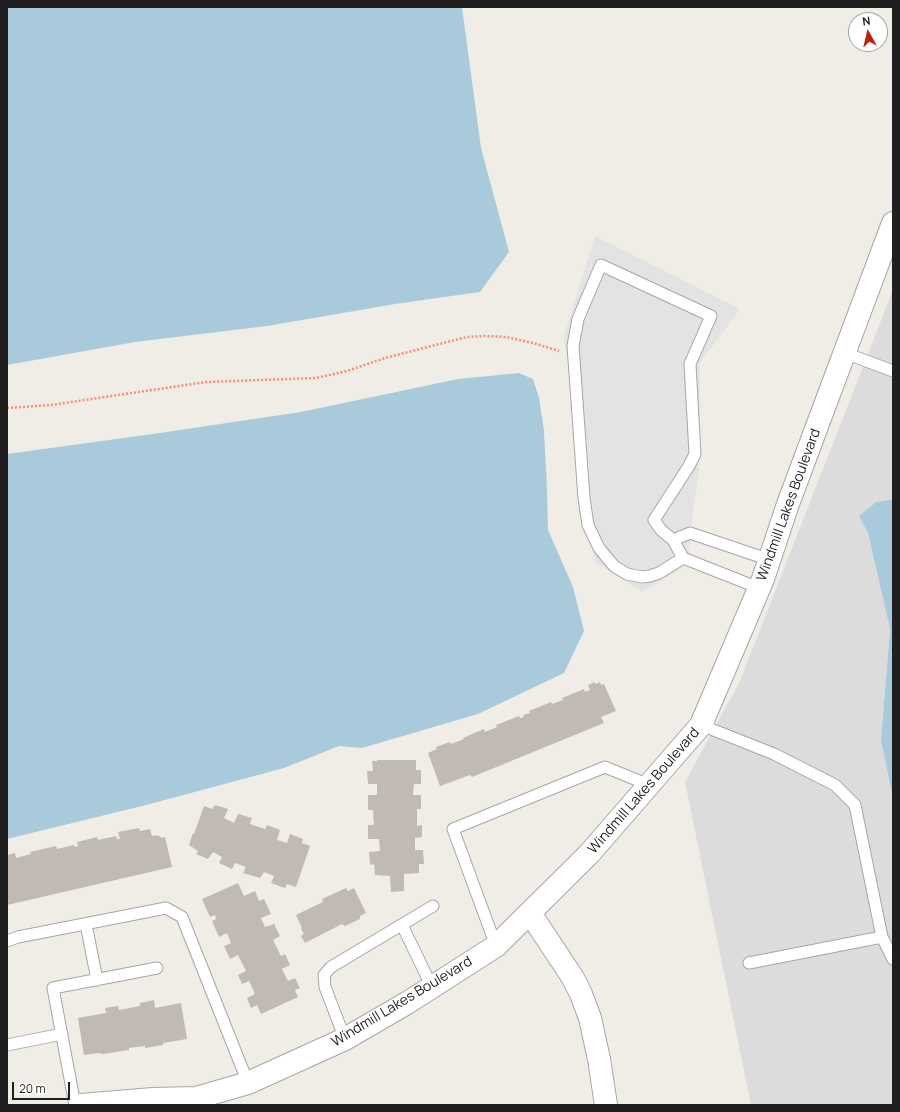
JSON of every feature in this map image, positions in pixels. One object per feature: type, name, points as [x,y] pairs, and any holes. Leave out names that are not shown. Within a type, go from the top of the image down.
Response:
[{"type":"street","name":"Windmill Lakes Boulevard","points":[[81,1105],[153,1099],[190,1102],[248,1083],[345,1039],[432,987],[496,946],[589,854],[701,725],[770,560],[788,504],[893,223]]},
{"type":"street","points":[[530,912],[573,978],[581,994],[590,1018],[606,1105]]},
{"type":"lane","points":[[683,558],[650,576],[642,577],[627,574],[614,566],[599,548],[588,525],[585,506],[574,337],[578,318],[602,264],[711,316],[690,364],[695,454],[689,466],[654,520],[661,530],[673,540],[683,558],[759,588]]},
{"type":"lane","points":[[845,352],[893,371]]},
{"type":"lane","points":[[673,540],[690,534],[770,560]]},
{"type":"lane","points":[[701,725],[774,754],[835,785],[854,805],[882,937],[893,959]]},
{"type":"lane","points":[[496,946],[453,829],[605,767],[649,785]]},
{"type":"lane","points":[[345,1039],[325,987],[324,975],[331,967],[433,906]]},
{"type":"lane","points":[[7,941],[18,937],[166,908],[182,917],[248,1083]]},
{"type":"lane","points":[[86,924],[97,980]]},
{"type":"lane","points":[[402,925],[432,987]]},
{"type":"lane","points":[[749,963],[882,937]]},
{"type":"lane","points":[[75,1105],[53,988],[157,968]]},
{"type":"lane","points":[[7,1045],[62,1034]]},
{"type":"path","points":[[7,408],[59,404],[206,382],[316,378],[348,371],[385,358],[467,337],[506,337],[574,355]]},
{"type":"shaded area","points":[[595,236],[740,309],[700,363],[699,470],[687,565],[642,592],[595,562],[564,336]]},
{"type":"shaded area","points":[[893,290],[893,499],[876,502],[859,516],[868,533],[890,629],[881,740],[893,798],[893,1105],[751,1105],[685,782],[740,681]]},
{"type":"water","points":[[7,7],[462,7],[481,148],[509,252],[480,292],[395,304],[267,326],[135,342],[7,365]]},
{"type":"water","points":[[519,373],[533,379],[539,398],[544,431],[548,530],[573,587],[584,631],[564,673],[478,714],[362,748],[339,746],[284,768],[146,805],[7,839],[7,454],[301,412],[458,379]]},
{"type":"water","points":[[893,499],[893,798],[881,740],[890,629],[868,533],[859,516],[876,502]]},
{"type":"building","points":[[595,682],[595,684],[600,682],[601,685],[604,684],[616,711],[601,717],[604,723],[472,777],[470,775],[440,786],[428,753],[437,749],[436,747],[450,742],[451,744],[484,729],[485,732],[497,727],[496,725],[519,716],[520,718],[524,717],[523,715],[530,713],[529,711],[551,702],[552,704],[563,700],[562,698],[584,689],[585,692],[590,690],[588,685]]},
{"type":"building","points":[[416,760],[416,770],[421,770],[421,784],[414,784],[413,795],[421,795],[421,809],[417,809],[417,826],[422,825],[422,837],[415,838],[415,850],[423,850],[424,864],[419,864],[419,873],[404,874],[404,891],[391,892],[390,876],[375,875],[374,864],[370,865],[369,852],[380,851],[379,839],[368,839],[368,825],[374,825],[373,810],[368,810],[368,795],[377,795],[377,784],[368,784],[367,771],[373,771],[372,761]]},
{"type":"building","points":[[215,805],[228,809],[224,818],[234,823],[238,814],[252,818],[250,824],[265,829],[267,825],[280,830],[277,840],[287,843],[290,834],[303,839],[302,843],[310,846],[296,887],[287,884],[285,888],[271,883],[274,876],[264,872],[260,878],[243,873],[246,867],[235,863],[232,869],[219,863],[222,857],[213,852],[208,859],[196,854],[198,851],[189,845],[193,833],[194,834],[204,806],[212,809]]},
{"type":"building","points":[[139,828],[140,831],[150,829],[152,836],[157,835],[161,838],[165,837],[172,867],[7,905],[7,855],[15,853],[16,858],[31,854],[30,852],[56,846],[57,849],[74,845],[75,847],[78,846],[77,842],[97,837],[98,840],[116,836],[117,839],[120,839],[118,832]]},
{"type":"building","points":[[238,883],[244,896],[255,891],[259,901],[264,899],[271,914],[261,918],[265,927],[274,924],[280,936],[273,940],[281,956],[285,954],[290,965],[282,969],[288,981],[295,978],[300,988],[295,990],[298,997],[261,1014],[257,1005],[251,1008],[247,998],[255,994],[249,981],[242,984],[238,975],[246,971],[238,955],[230,959],[224,946],[231,943],[227,933],[219,937],[212,921],[216,919],[215,915],[210,917],[202,899]]},
{"type":"building","points":[[346,888],[348,891],[354,888],[366,913],[360,916],[360,919],[345,926],[342,924],[305,943],[301,936],[304,934],[296,915],[323,902],[322,899]]},
{"type":"building","points":[[154,1000],[155,1008],[181,1003],[187,1039],[145,1048],[145,1046],[103,1054],[99,1053],[84,1055],[78,1018],[106,1013],[105,1008],[118,1006],[119,1010],[140,1006],[140,1003]]}]
